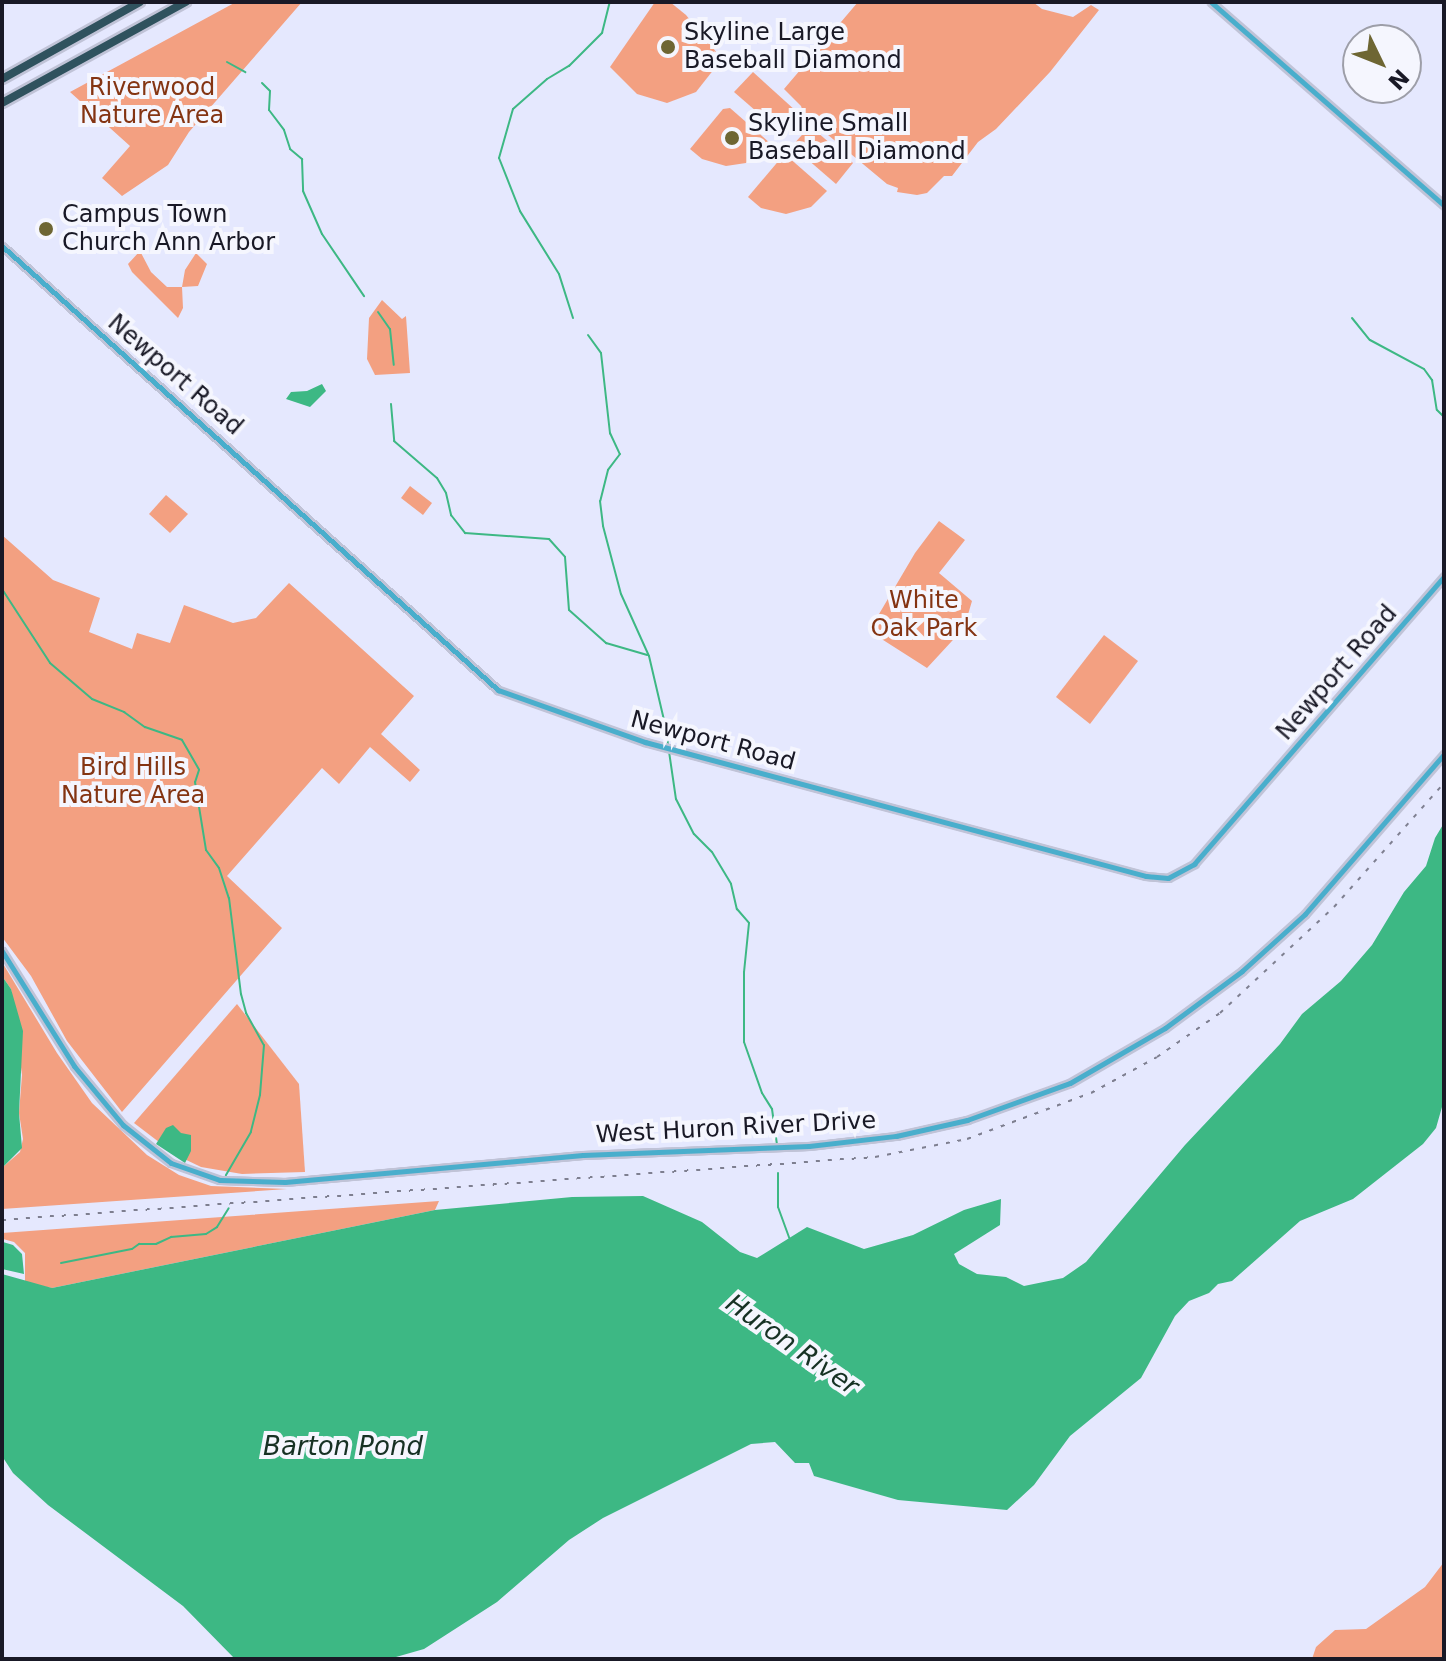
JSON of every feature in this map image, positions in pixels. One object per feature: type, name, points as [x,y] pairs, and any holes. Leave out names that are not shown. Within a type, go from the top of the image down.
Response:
[{"type":"highway","points":[[2,79],[140,2]]},
{"type":"highway","points":[[2,103],[186,2]]},
{"type":"street","points":[[1211,2],[1444,205]]},
{"type":"street","name":"Newport Road","points":[[2,246],[498,690],[589,725],[668,748],[1146,876],[1168,878],[1184,872],[1203,855],[1444,576]]},
{"type":"street","name":"West Huron River Drive","points":[[2,951],[74,1066],[123,1125],[171,1163],[220,1180],[285,1182],[590,1154],[793,1147],[896,1136],[967,1120],[1070,1083],[1165,1028],[1234,978],[1305,914],[1444,754]]},
{"type":"green space","name":"Riverwood Nature Area","points":[[236,2],[302,2],[189,132],[168,165],[122,196],[102,178],[130,146],[70,92]]},
{"type":"green space","name":"Skyline Large Baseball Diamond","points":[[655,2],[670,2],[686,15],[722,59],[696,92],[667,103],[637,94],[610,67]]},
{"type":"green space","points":[[858,2],[1033,2],[1042,9],[1073,17],[1091,5],[1099,10],[1050,72],[996,129],[978,142],[952,176],[944,176],[927,193],[917,195],[897,192],[898,188],[887,184],[804,115],[801,106],[784,89]]},
{"type":"green space","points":[[753,72],[796,111],[778,130],[734,92]]},
{"type":"green space","name":"Skyline Small Baseball Diamond","points":[[730,108],[771,144],[746,163],[726,166],[702,159],[690,149],[723,109]]},
{"type":"green space","points":[[810,126],[853,163],[836,184],[792,146]]},
{"type":"green space","name":"Skyline Small Baseball Diamond","points":[[787,156],[827,191],[811,207],[786,214],[761,208],[748,197],[781,158]]},
{"type":"green space","points":[[140,251],[151,272],[167,287],[182,287],[183,308],[178,318],[132,272],[128,264]]},
{"type":"green space","points":[[196,253],[207,264],[198,286],[182,287],[185,270]]},
{"type":"green space","points":[[382,300],[402,319],[406,316],[410,373],[375,375],[367,359],[369,318]]},
{"type":"green space","points":[[410,486],[432,503],[423,515],[401,498]]},
{"type":"green space","points":[[166,495],[188,514],[170,533],[149,514]]},
{"type":"green space","name":"White Oak Park","points":[[939,521],[965,540],[939,573],[972,601],[964,628],[927,668],[869,631],[915,553]]},
{"type":"green space","name":"Bird Hills Nature Area","points":[[2,535],[53,580],[100,598],[89,632],[132,649],[137,633],[170,643],[184,605],[233,623],[256,618],[289,583],[414,696],[381,734],[420,770],[410,782],[370,747],[339,784],[322,768],[227,876],[282,928],[122,1112],[67,1041],[31,976],[2,937]]},
{"type":"green space","points":[[1104,635],[1138,661],[1090,724],[1056,697]]},
{"type":"green space","points":[[2,962],[57,1053],[92,1103],[147,1155],[179,1175],[211,1186],[287,1189],[2,1209],[4,1166],[20,1152],[23,1139],[19,1113],[22,1075],[11,989],[2,976]]},
{"type":"green space","points":[[237,1004],[299,1084],[305,1172],[242,1174],[201,1167],[176,1155],[134,1123]]},
{"type":"green space","points":[[439,1201],[435,1210],[52,1288],[25,1283],[25,1253],[14,1242],[3,1239],[2,1233]]},
{"type":"green space","points":[[1444,1562],[1444,1659],[1312,1659],[1316,1647],[1335,1630],[1366,1629],[1425,1587]]},
{"type":"water","points":[[322,384],[326,391],[310,407],[286,399],[291,392],[307,391]]},
{"type":"water","name":"Barton Pond","points":[[1444,823],[1444,1100],[1436,1128],[1423,1144],[1353,1199],[1300,1221],[1232,1281],[1218,1284],[1209,1293],[1189,1301],[1175,1316],[1141,1378],[1070,1436],[1034,1485],[1007,1510],[898,1500],[814,1476],[809,1463],[795,1463],[775,1442],[751,1444],[603,1518],[569,1540],[497,1602],[424,1649],[389,1659],[235,1659],[183,1606],[48,1505],[13,1473],[2,1456],[2,1274],[52,1288],[435,1210],[572,1197],[643,1196],[702,1222],[740,1252],[757,1258],[807,1227],[864,1249],[913,1235],[964,1210],[1001,1199],[1000,1225],[954,1254],[959,1264],[977,1274],[1006,1277],[1024,1286],[1063,1278],[1086,1262],[1185,1145],[1280,1044],[1302,1014],[1341,981],[1372,945],[1404,892],[1426,866],[1435,838]]},
{"type":"water","points":[[2,976],[11,989],[23,1031],[19,1113],[22,1148],[4,1166],[2,1173]]},
{"type":"water","points":[[173,1125],[181,1133],[191,1135],[191,1151],[185,1163],[156,1144],[166,1128]]},
{"type":"water","points":[[2,1229],[3,1242],[13,1245],[22,1254],[24,1274],[2,1269]]},
{"type":"waterway","points":[[573,318],[559,274],[520,211],[499,158],[513,109],[547,79],[569,66],[602,33],[610,2]]},
{"type":"waterway","points":[[227,62],[245,72]]},
{"type":"waterway","points":[[262,83],[270,91],[269,110],[284,130],[290,149],[302,159],[303,191],[322,234],[364,296]]},
{"type":"waterway","points":[[378,312],[390,329],[394,365]]},
{"type":"waterway","points":[[1352,318],[1370,340],[1424,369],[1432,380],[1437,410],[1444,417]]},
{"type":"waterway","points":[[588,335],[601,353],[610,433],[620,454],[608,470],[600,501],[603,526],[621,594],[649,656],[665,724],[676,799],[694,834],[712,852],[731,884],[737,909],[749,923],[744,972],[744,1042],[762,1093],[772,1109],[777,1144]]},
{"type":"waterway","points":[[391,404],[394,441],[437,478],[446,493],[451,515],[465,533],[549,539],[565,557],[569,610],[606,643],[647,655]]},
{"type":"waterway","points":[[2,589],[50,663],[92,699],[124,712],[145,727],[182,740],[199,770],[195,782],[206,850],[219,868],[229,898],[241,994],[246,1013],[264,1045],[260,1095],[251,1132],[226,1175]]},
{"type":"waterway","points":[[778,1173],[778,1207],[789,1238]]},
{"type":"waterway","points":[[61,1263],[132,1249],[139,1244],[156,1244],[171,1237],[206,1234],[217,1227],[229,1208]]},
{"type":"railway","points":[[2,1220],[875,1157],[967,1139],[1091,1093],[1157,1057],[1220,1013],[1334,907],[1444,783]]},
{"type":"place","name":"Skyline Large Baseball Diamond","points":[[668,47]]},
{"type":"place","name":"Skyline Small Baseball Diamond","points":[[732,138]]},
{"type":"place","name":"Campus Town Church Ann Arbor","points":[[46,229]]},
{"type":"water label","name":"Huron River","points":[[792,1345]]}]
